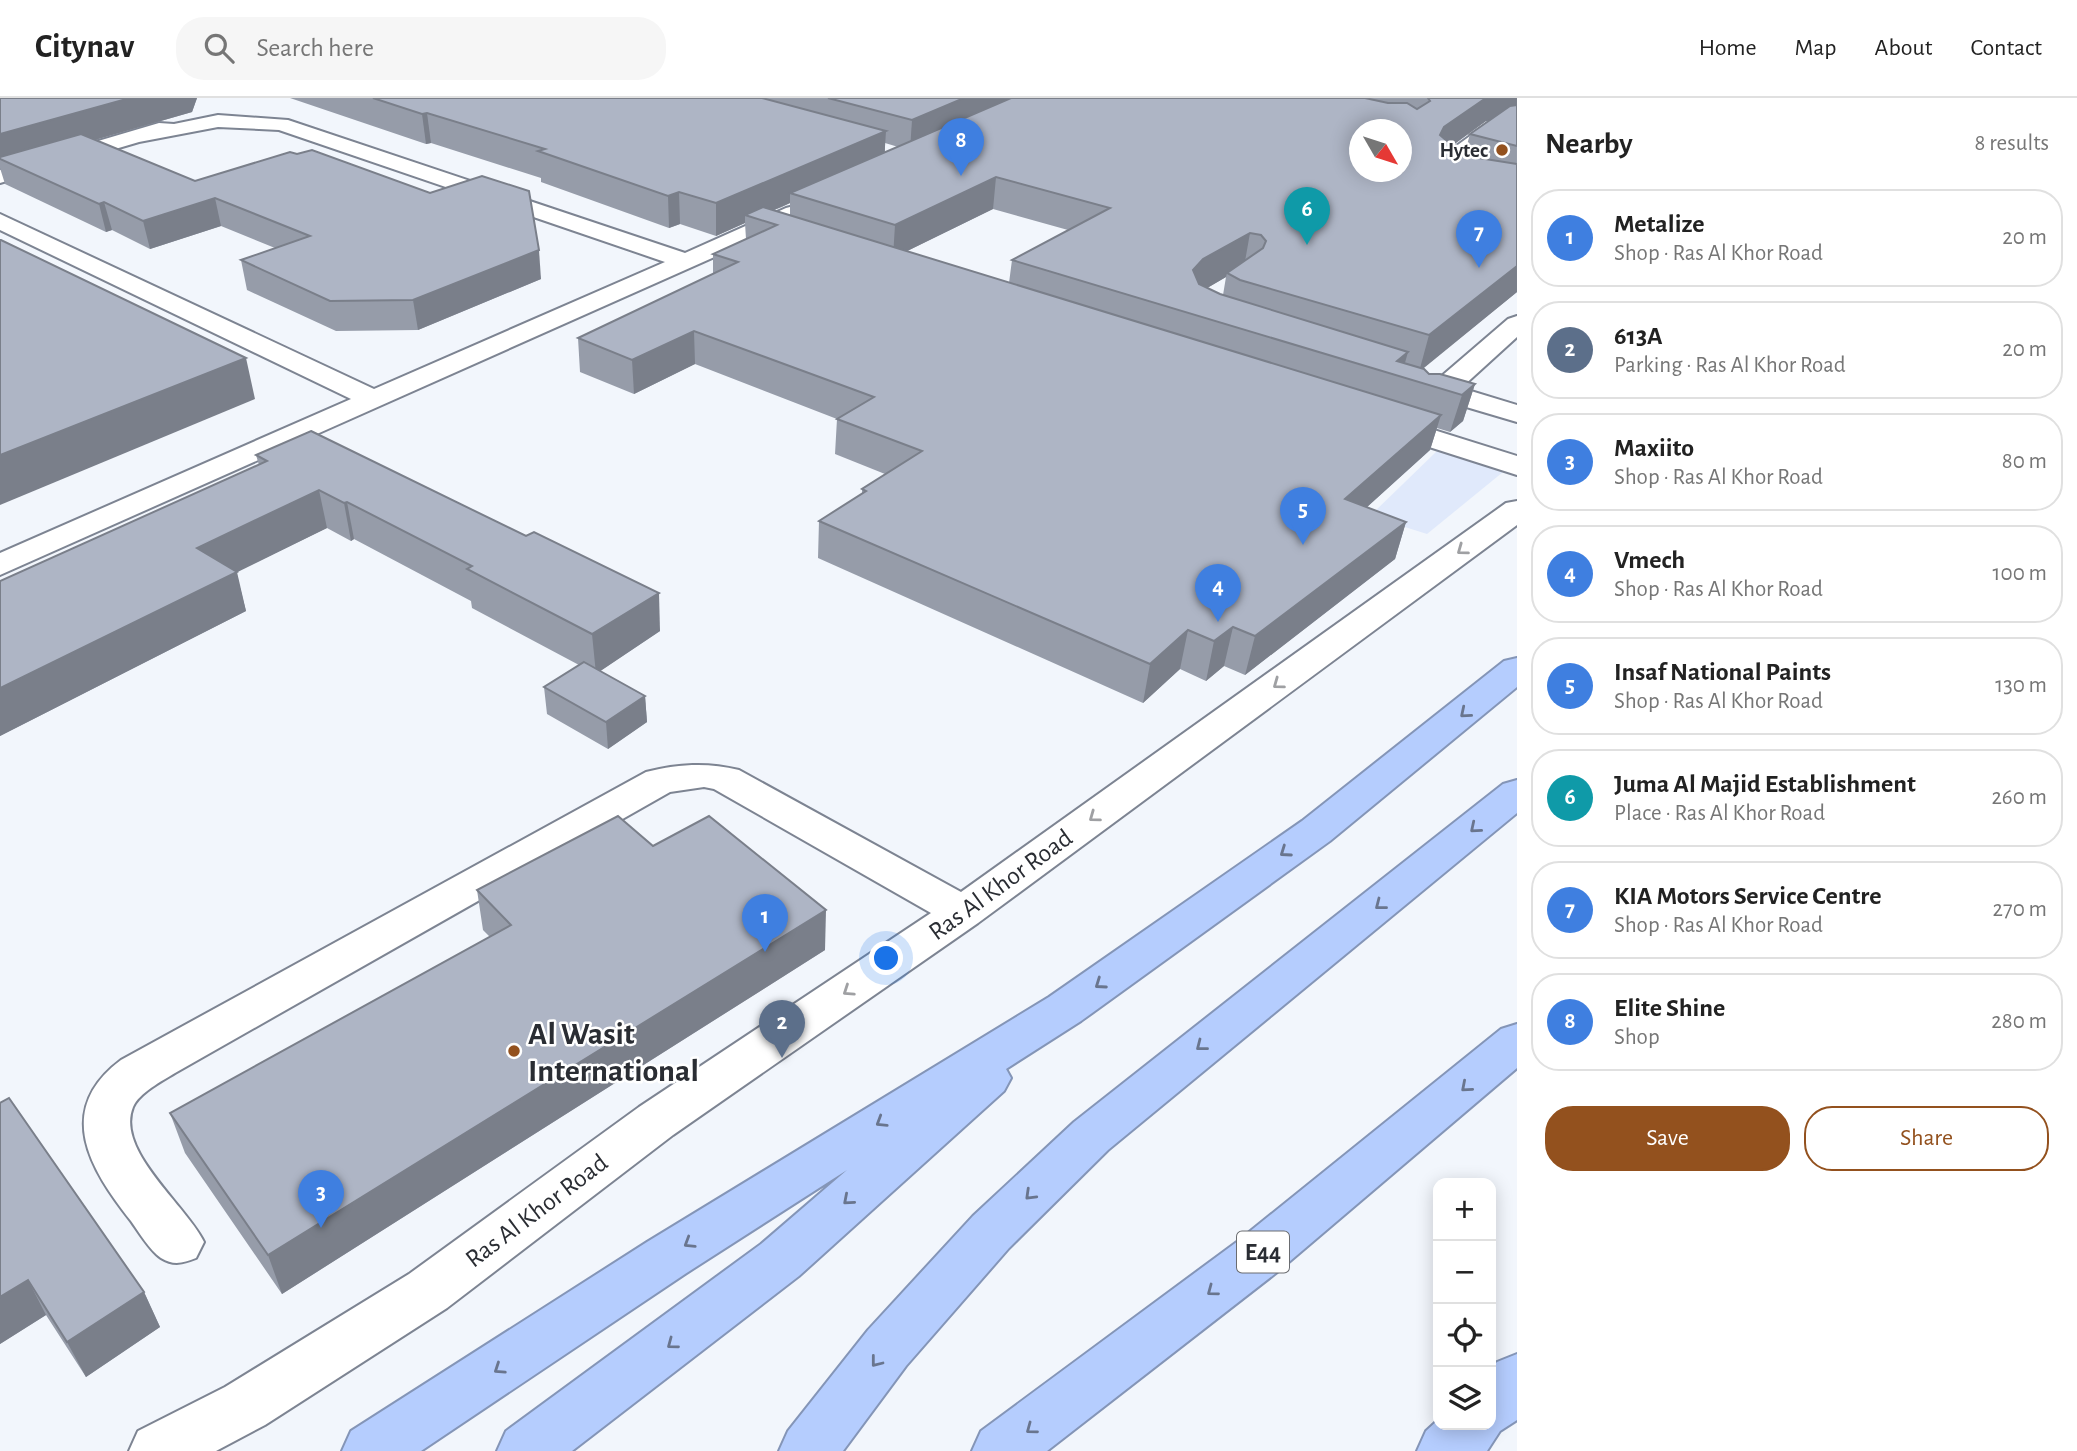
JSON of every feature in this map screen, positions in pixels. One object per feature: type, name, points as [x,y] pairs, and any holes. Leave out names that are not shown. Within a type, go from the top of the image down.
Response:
[{"type":"highway","points":[[370,1451],[666,1258],[1065,1009],[1316,831],[1517,669]]},
{"type":"highway","points":[[808,1451],[887,1348],[982,1242],[1091,1136],[1434,863],[1517,793]]},
{"type":"highway","points":[[526,1451],[780,1260],[1065,1009]]},
{"type":"highway","name":"E44","points":[[1001,1451],[1257,1257],[1517,1042]]},
{"type":"highway","points":[[1496,1403],[1517,1380]]},
{"type":"highway","points":[[1447,1451],[1469,1430]]},
{"type":"street","points":[[0,177],[140,136],[229,120],[263,121],[306,130],[686,261]]},
{"type":"street","points":[[1517,126],[1495,127],[1444,163],[1448,171],[1455,174],[1517,189]]},
{"type":"street","points":[[0,565],[812,205]]},
{"type":"street","points":[[0,221],[373,400]]},
{"type":"street","points":[[762,227],[802,239]]},
{"type":"street","points":[[22,259],[56,248]]},
{"type":"street","points":[[1513,420],[1415,391],[1517,324]]},
{"type":"street","points":[[1358,416],[1517,466]]},
{"type":"street","name":"Ras Al Khor Road","points":[[158,1451],[245,1406],[428,1291],[656,1121],[963,912],[1517,510]]},
{"type":"street","points":[[178,1242],[111,1151],[104,1128],[110,1102],[130,1078],[170,1053],[660,781],[704,775],[725,779],[963,912]]},
{"type":"shaded area","points":[[1437,451],[1503,472],[1427,534],[1370,516]]},
{"type":"building","points":[[0,98],[130,98],[0,134]]},
{"type":"building","points":[[373,98],[762,98],[886,131],[716,203],[679,192],[668,196],[538,151],[545,149]]},
{"type":"building","points":[[828,98],[964,98],[912,120]]},
{"type":"building","points":[[1011,98],[1365,98],[1388,103],[1407,103],[1417,109],[1430,101],[1428,98],[1486,98],[1444,127],[1440,135],[1456,149],[1479,158],[1517,164],[1517,266],[1429,335],[1240,280],[1227,273],[1263,248],[1266,241],[1261,235],[1250,233],[1203,259],[1193,270],[1199,284],[1220,294],[1408,352],[1397,361],[1424,369],[1429,374],[1440,374],[1475,384],[1462,395],[1012,260],[1110,208],[996,177],[895,225],[790,193]]},
{"type":"building","points":[[1517,105],[1517,146],[1470,134],[1510,106]]},
{"type":"building","points":[[81,134],[195,181],[290,152],[297,154],[312,150],[430,193],[482,176],[529,191],[539,250],[413,300],[330,301],[241,260],[310,236],[215,198],[143,221],[0,159]]},
{"type":"building","points":[[763,207],[1441,415],[1345,499],[1406,522],[1255,636],[1233,627],[1214,641],[1188,630],[1150,664],[819,521],[866,491],[862,489],[922,451],[837,419],[874,397],[694,331],[632,360],[578,338],[738,262],[713,254],[777,225],[745,215]]},
{"type":"building","points":[[1,240],[246,358],[0,455]]},
{"type":"building","points":[[311,431],[526,536],[534,532],[659,593],[592,634],[467,569],[472,566],[319,490],[197,548],[237,572],[0,688],[0,581],[267,461],[256,455]]},
{"type":"building","points":[[584,662],[645,696],[606,722],[544,687]]},
{"type":"building","name":"Al Wasit International","points":[[618,816],[653,846],[709,816],[826,910],[268,1255],[170,1113],[511,925],[477,890]]},
{"type":"building","points":[[9,1098],[144,1292],[67,1342],[28,1280],[0,1297],[0,1103]]},
{"type":"place","name":"Hytec","points":[[1502,150]]},
{"type":"place","name":"Elite Shine","points":[[961,176]]},
{"type":"place","name":"Juma Al Majid Establishment","points":[[1307,245]]},
{"type":"place","name":"KIA Motors Service Centre","points":[[1479,268]]},
{"type":"place","name":"Insaf National Paints","points":[[1303,545]]},
{"type":"place","name":"Vmech","points":[[1218,622]]},
{"type":"place","name":"Metalize","points":[[765,952]]},
{"type":"place","name":"Al Wasit International","points":[[514,1051]]},
{"type":"place","name":"613A","points":[[782,1058]]},
{"type":"place","name":"Maxiito","points":[[321,1228]]}]
